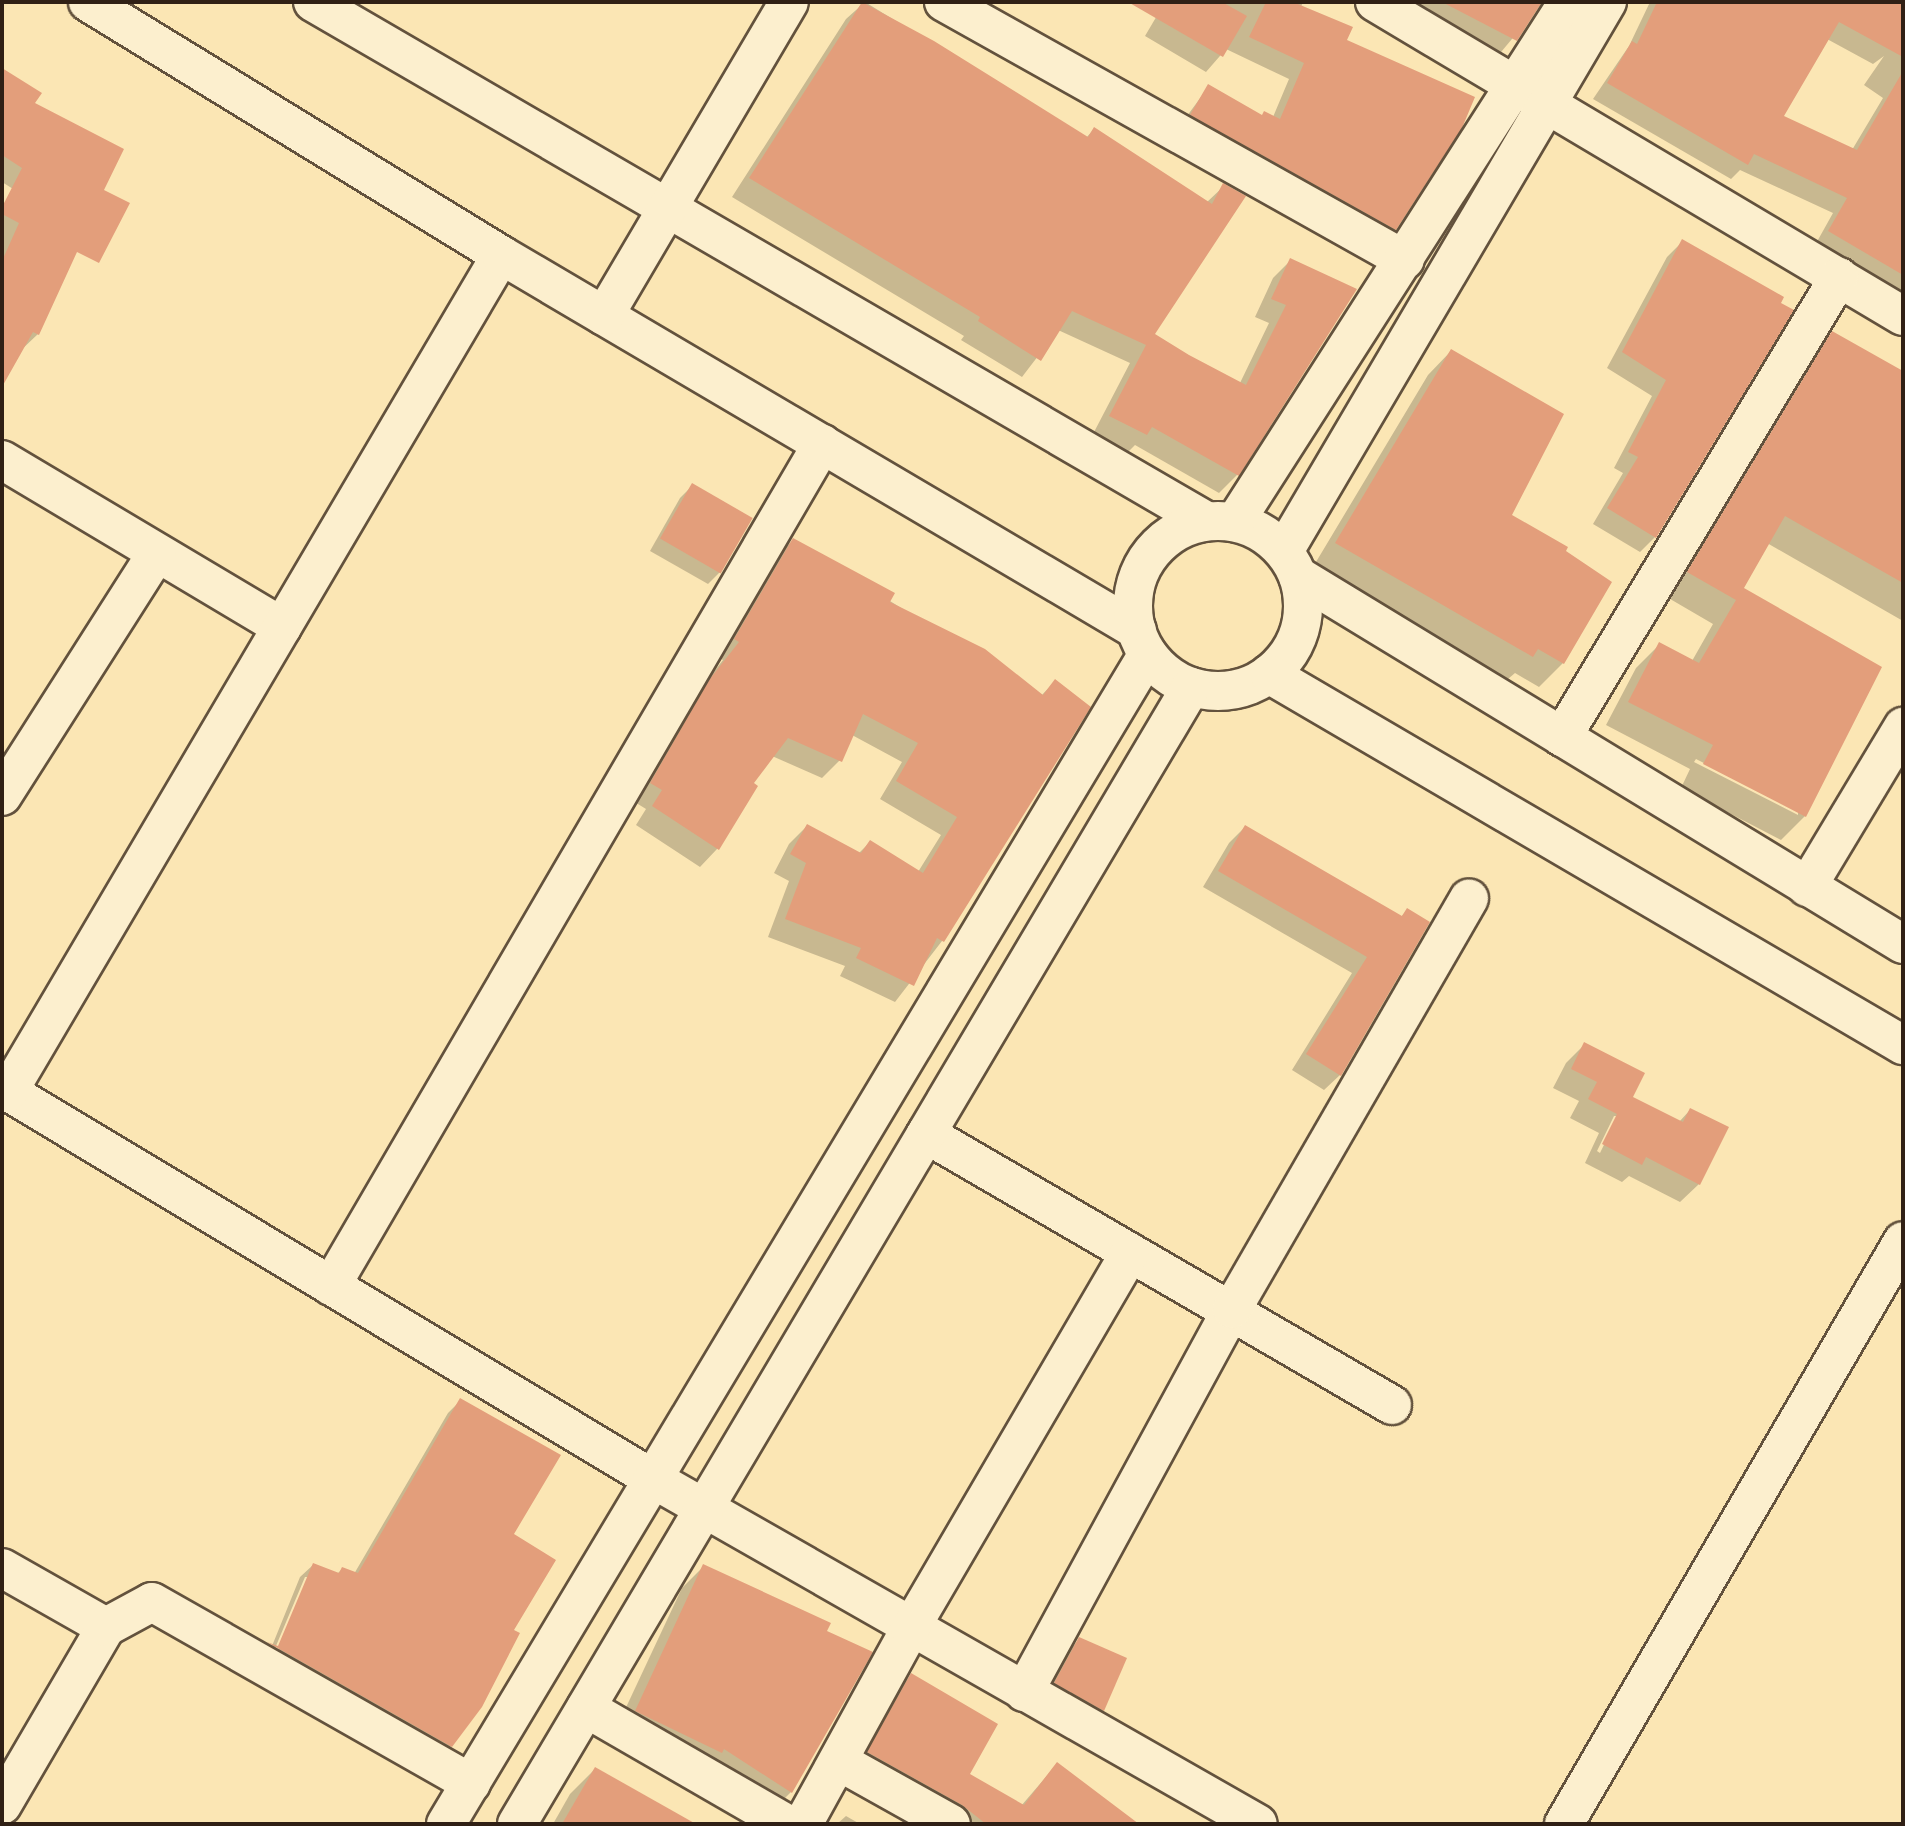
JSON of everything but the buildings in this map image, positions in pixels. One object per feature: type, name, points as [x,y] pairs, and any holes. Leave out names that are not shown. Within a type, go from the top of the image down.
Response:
[{"type":"street","points":[[88,2],[501,256],[822,444],[1142,642],[1167,674],[1191,687],[1218,692],[1245,687],[1269,674],[1289,655],[1300,630],[1304,603],[1291,564],[1531,94],[1568,2]]},
{"type":"street","points":[[313,2],[667,208],[1221,522],[1262,533],[1291,564],[1562,737],[1903,944]]},
{"type":"street","points":[[604,316],[789,2]]},
{"type":"street","points":[[944,2],[1405,260]]},
{"type":"street","points":[[1375,2],[1903,316]]},
{"type":"street","points":[[446,1824],[653,1479],[1142,642],[1133,601],[1140,573],[1151,556],[1178,531],[1221,522],[1405,260],[1531,94],[1607,2]]},
{"type":"street","points":[[501,256],[5,1090],[653,1479],[910,1629],[1258,1824]]},
{"type":"street","points":[[1562,737],[1839,277]]},
{"type":"street","points":[[331,1286],[822,444]]},
{"type":"street","points":[[2,460],[282,627]]},
{"type":"street","points":[[2,796],[157,553]]},
{"type":"street","points":[[1269,674],[1903,1045]]},
{"type":"street","points":[[517,1824],[1191,687]]},
{"type":"street","points":[[1807,887],[1903,727]]},
{"type":"street","points":[[1024,1692],[1232,1309],[1469,898]]},
{"type":"street","points":[[926,1134],[1232,1309],[1392,1405]]},
{"type":"street","points":[[1564,1824],[1903,1241]]},
{"type":"street","points":[[803,1824],[840,1762],[910,1629],[1130,1252]]},
{"type":"street","points":[[2,1568],[106,1627]]},
{"type":"street","points":[[2,1805],[11,1766],[106,1627],[152,1602],[471,1783]]},
{"type":"street","points":[[586,1708],[787,1824]]},
{"type":"street","points":[[840,1762],[951,1824]]}]
